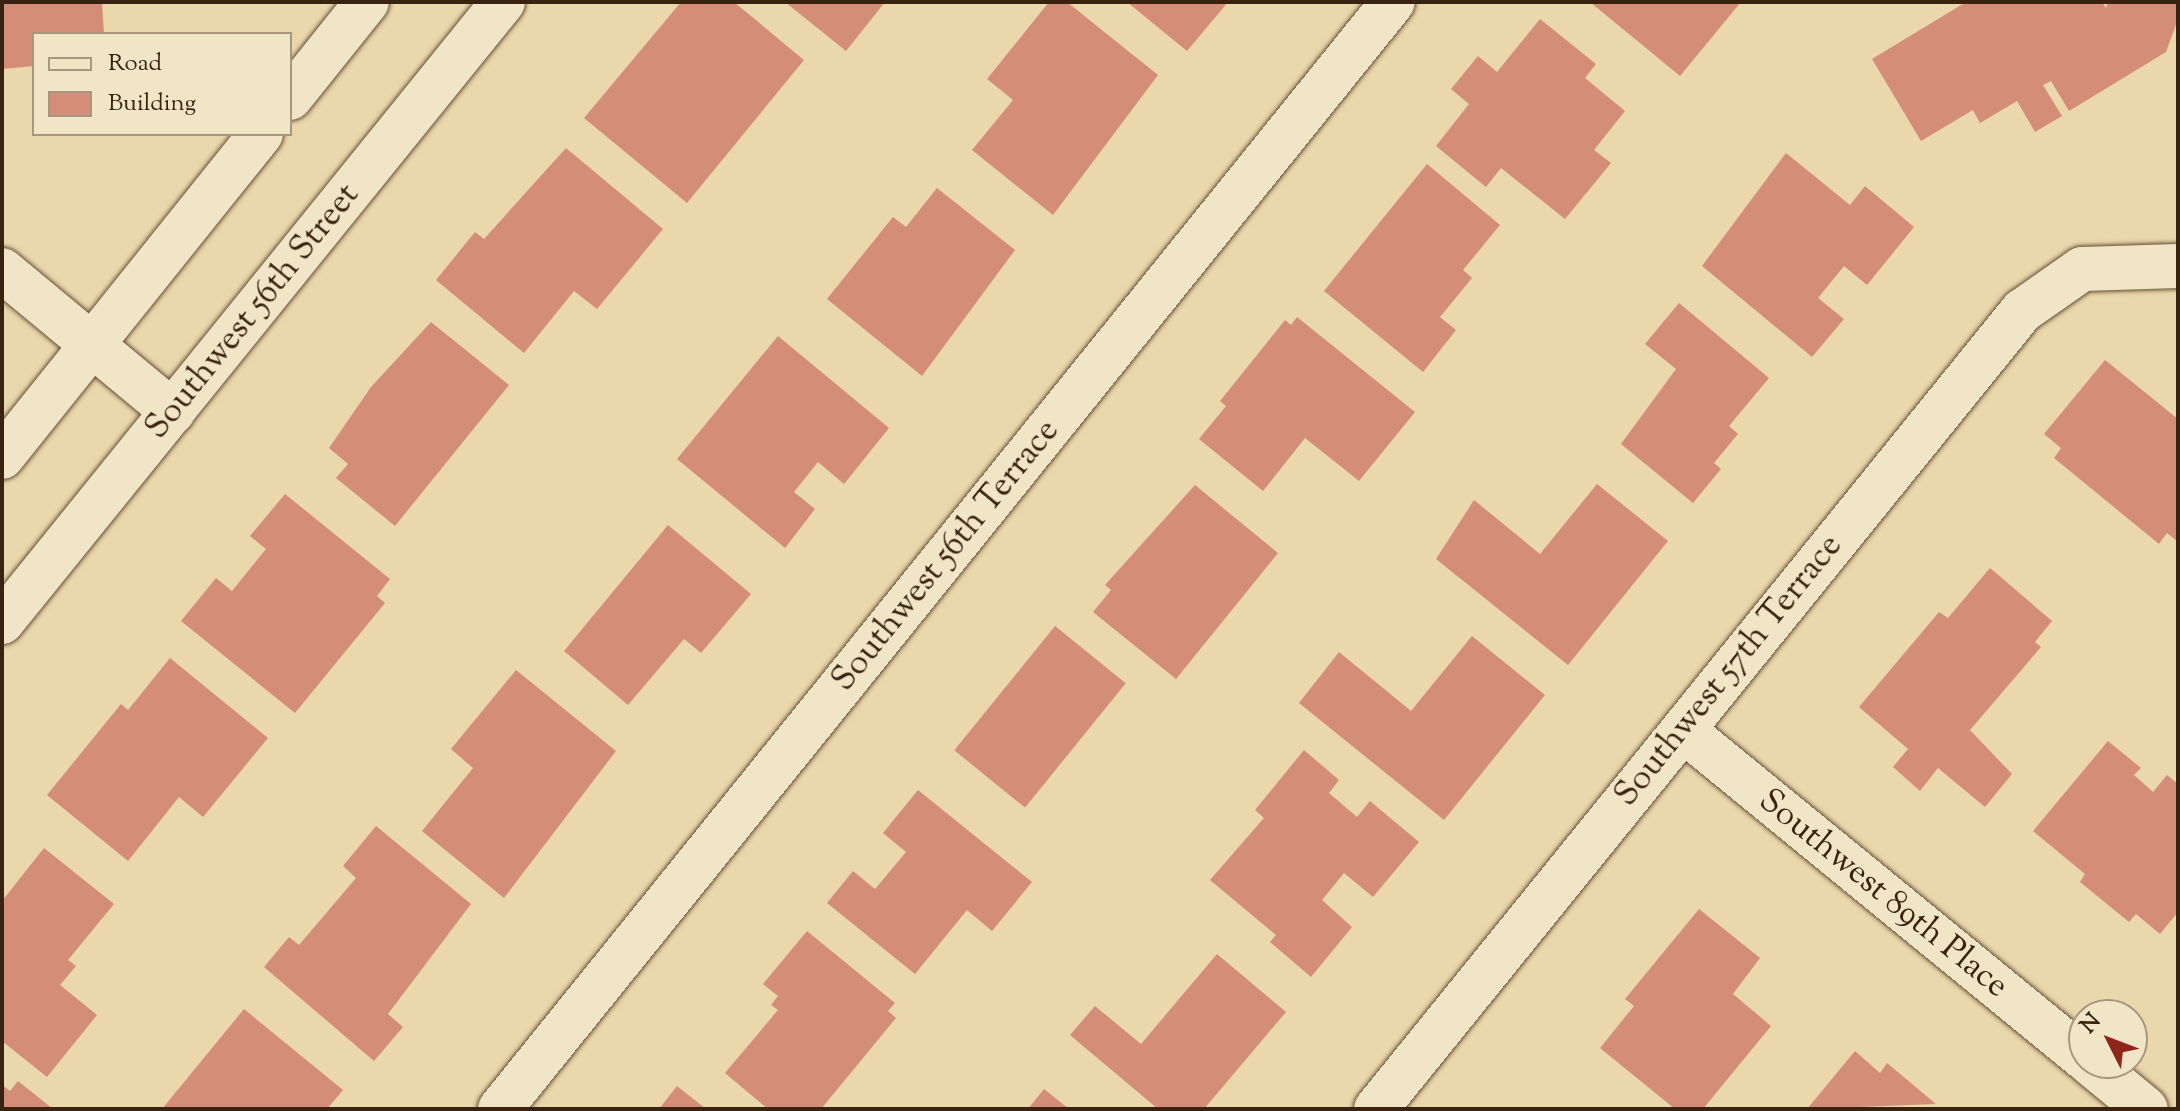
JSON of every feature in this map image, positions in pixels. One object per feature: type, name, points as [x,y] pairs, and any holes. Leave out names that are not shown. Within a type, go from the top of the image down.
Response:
[{"type":"street","points":[[292,96],[367,2]]},
{"type":"street","name":"Southwest 56th Street","points":[[2,622],[503,2]]},
{"type":"street","name":"Southwest 56th Terrace","points":[[500,1109],[1393,2]]},
{"type":"street","points":[[2,457],[259,136]]},
{"type":"street","name":"Southwest 57th Terrace","points":[[1376,1109],[2022,311],[2060,278],[2106,263],[2178,266]]},
{"type":"street","points":[[2,270],[173,412]]},
{"type":"street","name":"Southwest 89th Place","points":[[1683,730],[2068,1045]]},
{"type":"street","points":[[2109,1079],[2146,1109]]},
{"type":"building","points":[[2,2],[102,2],[104,32],[32,32],[32,66],[2,69]]},
{"type":"building","points":[[681,2],[734,2],[804,60],[687,203],[584,118]]},
{"type":"building","points":[[785,2],[885,2],[846,51]]},
{"type":"building","points":[[1049,2],[1067,2],[1158,75],[1053,215],[972,150],[1013,100],[987,79]]},
{"type":"building","points":[[1127,2],[1228,2],[1187,51]]},
{"type":"building","points":[[1590,2],[1741,2],[1680,76]]},
{"type":"building","points":[[1966,2],[2102,2],[2106,8],[2108,2],[2178,2],[2178,19],[2166,52],[2069,111],[2051,81],[2043,85],[2062,116],[2035,132],[2017,101],[1980,123],[1973,110],[1921,141],[1872,59]]},
{"type":"building","points":[[1540,19],[1596,64],[1585,78],[1625,111],[1594,150],[1611,163],[1565,219],[1501,168],[1486,187],[1436,146],[1469,104],[1451,89],[1478,56],[1497,72]]},
{"type":"building","points":[[566,148],[663,229],[597,309],[574,291],[524,353],[436,280],[475,232],[484,239]]},
{"type":"building","points":[[1786,153],[1850,205],[1865,186],[1914,227],[1867,285],[1844,266],[1818,298],[1844,319],[1812,357],[1702,266]]},
{"type":"building","points":[[1427,164],[1500,225],[1463,270],[1472,278],[1440,317],[1456,330],[1423,372],[1324,291]]},
{"type":"building","points":[[937,188],[1015,250],[922,376],[827,299],[893,217],[906,227]]},
{"type":"building","points":[[1679,303],[1769,378],[1729,426],[1738,434],[1714,463],[1721,469],[1693,503],[1621,444],[1676,369],[1645,344]]},
{"type":"building","points":[[1297,317],[1415,412],[1359,481],[1305,438],[1263,491],[1199,439],[1226,406],[1220,401],[1285,320],[1291,325]]},
{"type":"building","points":[[431,322],[509,385],[395,526],[336,478],[348,464],[329,448],[371,387]]},
{"type":"building","points":[[778,336],[889,428],[844,484],[818,462],[794,492],[815,509],[785,548],[677,459]]},
{"type":"building","points":[[2105,360],[2178,419],[2178,542],[2167,533],[2159,544],[2054,458],[2061,448],[2044,434]]},
{"type":"building","points":[[1597,484],[1668,541],[1568,665],[1436,559],[1474,500],[1540,554]]},
{"type":"building","points":[[1195,485],[1278,553],[1176,679],[1093,612],[1111,590],[1105,585]]},
{"type":"building","points":[[285,494],[390,579],[377,596],[385,603],[295,713],[181,621],[216,578],[232,591],[266,549],[250,536]]},
{"type":"building","points":[[668,525],[751,594],[701,653],[684,639],[628,705],[564,651]]},
{"type":"building","points":[[1990,568],[2052,621],[2035,642],[2041,647],[1970,730],[2012,774],[1985,807],[1938,768],[1920,791],[1893,767],[1908,749],[1859,707],[1939,612],[1948,618]]},
{"type":"building","points":[[1055,626],[1126,683],[1025,808],[954,750]]},
{"type":"building","points":[[1472,636],[1545,695],[1444,820],[1299,703],[1339,652],[1411,711]]},
{"type":"building","points":[[170,658],[268,738],[203,817],[179,797],[128,861],[47,795],[121,704],[128,710]]},
{"type":"building","points":[[516,670],[616,751],[504,898],[422,831],[473,768],[451,749]]},
{"type":"building","points":[[2108,741],[2141,768],[2134,775],[2153,792],[2167,775],[2178,784],[2178,912],[2160,934],[2136,914],[2129,922],[2080,882],[2085,874],[2033,831]]},
{"type":"building","points":[[1304,750],[1339,780],[1329,793],[1357,817],[1370,801],[1419,842],[1373,897],[1344,873],[1322,900],[1352,927],[1311,977],[1270,942],[1276,935],[1210,880],[1264,818],[1255,810]]},
{"type":"building","points":[[918,790],[1032,882],[992,931],[967,910],[915,974],[827,903],[853,871],[875,889],[906,852],[883,833]]},
{"type":"building","points":[[376,826],[471,904],[388,1014],[403,1027],[374,1061],[264,967],[289,937],[299,945],[356,878],[343,866]]},
{"type":"building","points":[[44,848],[114,904],[68,960],[76,966],[60,985],[97,1015],[47,1077],[2,1041],[2,901]]},
{"type":"building","points":[[1699,909],[1760,958],[1733,994],[1771,1026],[1703,1109],[1675,1109],[1600,1048],[1634,1006],[1625,999]]},
{"type":"building","points":[[807,931],[895,1003],[888,1011],[896,1018],[821,1109],[768,1109],[725,1073],[778,1010],[771,1005],[778,996],[763,984]]},
{"type":"building","points":[[1217,954],[1286,1012],[1204,1109],[1158,1109],[1070,1035],[1095,1006],[1141,1044]]},
{"type":"building","points":[[244,1009],[343,1090],[327,1109],[162,1109]]},
{"type":"building","points":[[1855,1051],[1880,1073],[1887,1063],[1936,1104],[1807,1109]]},
{"type":"building","points":[[18,1081],[53,1109],[2,1109],[2,1085],[10,1091]]},
{"type":"building","points":[[677,1086],[706,1109],[659,1109]]},
{"type":"building","points":[[1044,1089],[1069,1109],[1028,1109]]}]
